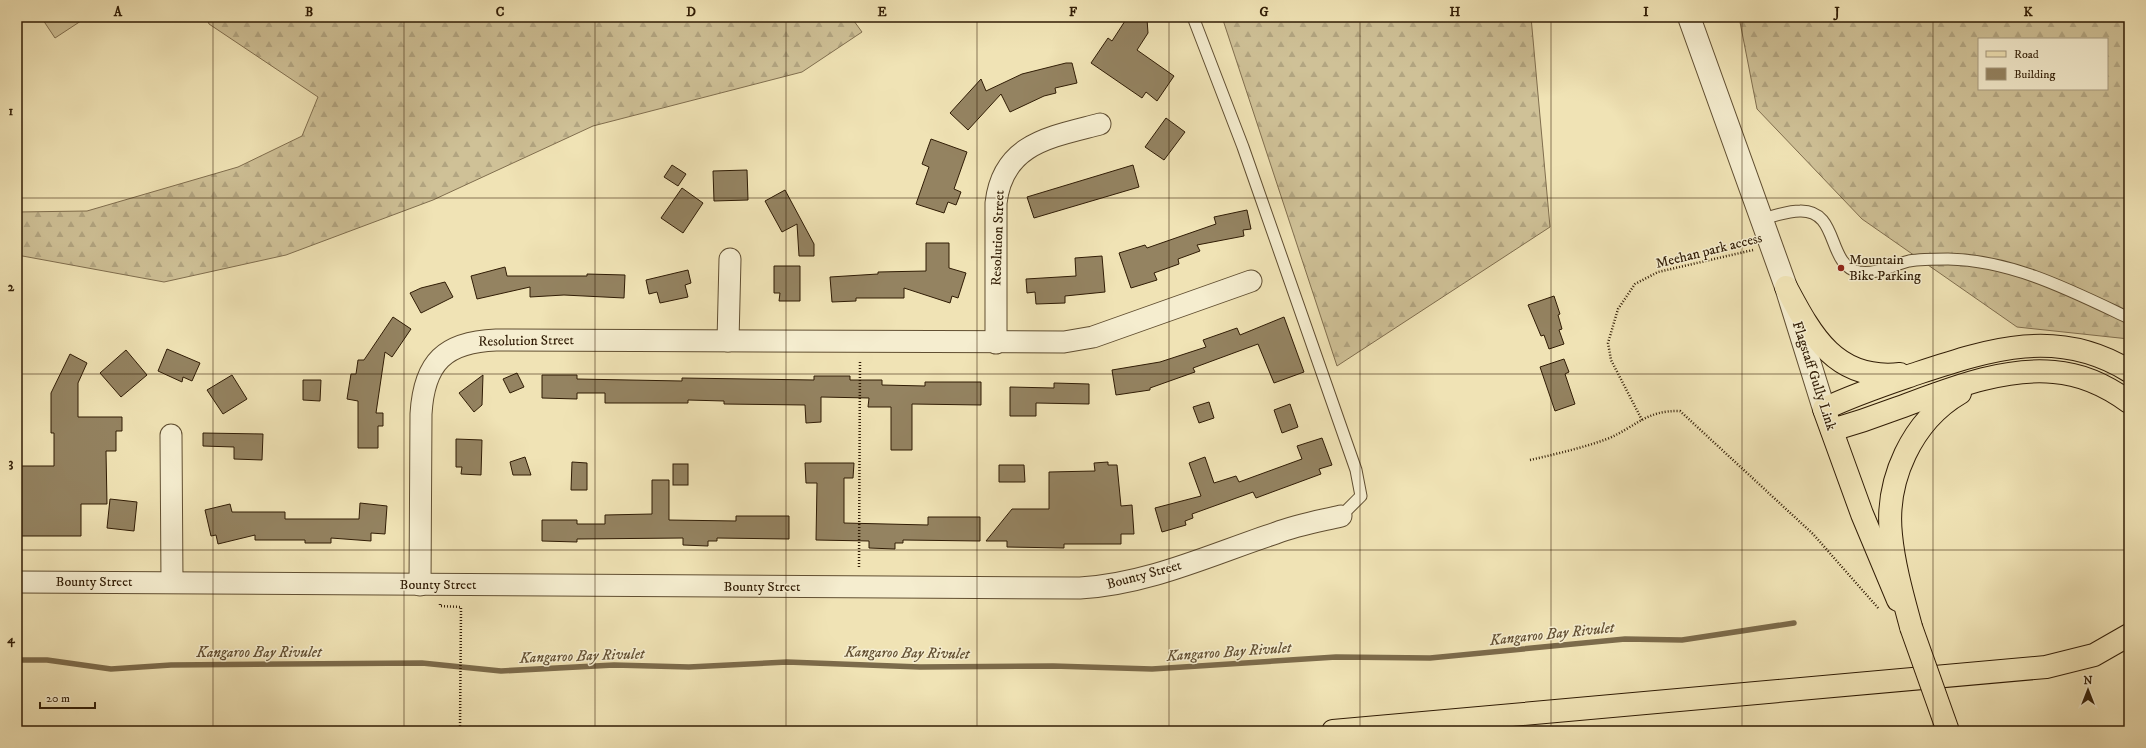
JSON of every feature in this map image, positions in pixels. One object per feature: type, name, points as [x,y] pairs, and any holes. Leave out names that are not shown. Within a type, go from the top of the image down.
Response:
[{"type":"main road","points":[[1786,286],[1800,314],[1819,343],[1838,360],[1849,367],[1867,373],[1890,375],[1944,365]]},
{"type":"main road","points":[[1824,409],[1853,396],[1944,365],[2013,346],[2048,346],[2087,352],[2105,358],[2129,371]]},
{"type":"main road","points":[[1832,430],[1956,388],[2016,373],[2038,371],[2075,375],[2117,393],[2129,402]]},
{"type":"main road","points":[[1911,627],[1895,564],[1891,534],[1892,496],[1897,474],[1906,451],[1916,433],[1931,416],[1949,399],[1970,387],[1994,378]]},
{"type":"main road","name":"Flagstaff Gully Link","points":[[1824,409],[1870,534],[1911,627],[1948,731]]},
{"type":"main road","points":[[1333,731],[2046,667],[2094,655],[2129,635]]},
{"type":"street","name":"Flagstaff Gully Link","points":[[1689,17],[1786,286],[1824,409]]},
{"type":"street","name":"Resolution Street","points":[[996,343],[996,203],[1000,182],[1004,173],[1020,154],[1032,146],[1053,137],[1100,124]]},
{"type":"street","points":[[728,341],[730,259]]},
{"type":"street","name":"Resolution Street","points":[[430,585],[422,398],[428,376],[443,356],[466,343],[496,340],[996,343],[1078,341],[1251,281]]},
{"type":"street","points":[[171,435],[172,582]]},
{"type":"street","name":"Bounty Street","points":[[17,582],[858,588],[1103,586],[1168,570],[1278,532],[1341,516]]},
{"type":"lane","points":[[1193,17],[1243,147],[1356,470],[1361,496],[1341,516]]},
{"type":"lane","points":[[1762,219],[1801,211],[1821,218],[1827,225],[1843,263],[1849,269],[1860,272],[1876,271],[1910,261],[1948,259],[1984,262],[2034,276],[2077,293],[2129,318]]},
{"type":"path","name":"Meehan park access","points":[[1642,420],[1616,372],[1611,360],[1608,344],[1618,309],[1635,284],[1658,272],[1771,246]]},
{"type":"path","points":[[858,588],[860,342]]},
{"type":"path","points":[[1530,460],[1587,446],[1609,438],[1656,412],[1680,411],[1813,534],[1881,611]]},
{"type":"path","points":[[430,585],[440,606],[461,607],[460,731]]},
{"type":"green space","points":[[41,17],[87,17],[55,38]]},
{"type":"green space","points":[[206,17],[851,17],[862,32],[802,72],[593,126],[433,200],[286,255],[164,282],[17,255],[17,212],[87,211],[238,167],[302,136],[318,97],[209,24]]},
{"type":"green space","points":[[1222,17],[1531,17],[1550,227],[1337,366]]},
{"type":"green space","points":[[1739,17],[2129,17],[2129,339],[2017,327],[1862,219],[1757,109]]},
{"type":"building","points":[[1147,19],[1148,33],[1137,50],[1174,76],[1157,101],[1146,92],[1142,98],[1091,63],[1108,38],[1112,41],[1125,21]]},
{"type":"building","points":[[1066,63],[1072,63],[1077,83],[1055,88],[1056,93],[1044,96],[1010,112],[1001,94],[968,130],[950,113],[981,79],[986,91],[1022,74]]},
{"type":"building","points":[[1166,118],[1185,132],[1164,160],[1145,147]]},
{"type":"building","points":[[931,139],[967,152],[954,189],[961,192],[956,205],[948,202],[944,213],[916,204],[929,167],[922,164]]},
{"type":"building","points":[[672,165],[686,174],[678,186],[664,177]]},
{"type":"building","points":[[1133,165],[1139,187],[1034,218],[1027,197]]},
{"type":"building","points":[[747,170],[748,200],[714,201],[713,171]]},
{"type":"building","points":[[682,188],[703,203],[683,233],[661,218]]},
{"type":"building","points":[[785,190],[814,244],[814,256],[799,256],[797,224],[782,232],[765,201]]},
{"type":"building","points":[[1247,210],[1251,229],[1243,230],[1244,236],[1197,245],[1200,251],[1178,259],[1179,264],[1154,273],[1157,280],[1131,288],[1119,253],[1145,245],[1147,248],[1216,224],[1214,217]]},
{"type":"building","points":[[926,243],[949,243],[949,268],[966,273],[958,298],[952,296],[950,303],[904,288],[904,298],[856,298],[856,301],[832,302],[830,277],[878,274],[878,272],[926,271]]},
{"type":"building","points":[[1102,256],[1105,292],[1065,296],[1065,303],[1036,304],[1035,292],[1027,293],[1026,279],[1076,276],[1075,258]]},
{"type":"building","points":[[774,266],[800,266],[800,301],[779,301],[780,293],[774,293]]},
{"type":"building","points":[[505,267],[507,276],[587,276],[587,274],[625,275],[624,298],[564,295],[530,297],[530,287],[477,299],[471,276]]},
{"type":"building","points":[[688,270],[691,283],[685,285],[688,297],[660,303],[657,292],[649,294],[646,280]]},
{"type":"building","points":[[445,282],[453,297],[421,313],[410,293],[421,288]]},
{"type":"building","points":[[1554,296],[1560,314],[1558,315],[1562,329],[1559,330],[1564,344],[1549,349],[1544,335],[1541,336],[1528,305]]},
{"type":"building","points":[[393,317],[411,329],[392,357],[385,352],[376,413],[383,413],[383,426],[378,426],[378,448],[358,448],[358,401],[347,399],[351,374],[356,374],[358,360],[364,360]]},
{"type":"building","points":[[1284,317],[1304,372],[1274,383],[1258,344],[1193,368],[1195,372],[1150,388],[1150,390],[1116,395],[1112,370],[1160,362],[1206,347],[1203,340],[1237,328],[1240,335]]},
{"type":"building","points":[[167,349],[200,363],[192,381],[183,377],[182,382],[158,371]]},
{"type":"building","points":[[126,350],[147,375],[121,397],[100,373]]},
{"type":"building","points":[[70,354],[87,363],[78,383],[78,417],[122,417],[122,431],[116,431],[116,451],[106,451],[107,504],[81,504],[81,536],[20,536],[20,505],[17,505],[17,466],[54,466],[54,433],[51,433],[51,393]]},
{"type":"building","points":[[1564,359],[1569,372],[1565,374],[1575,404],[1555,411],[1540,367]]},
{"type":"building","points":[[517,373],[524,387],[510,393],[503,379]]},
{"type":"building","points":[[232,375],[247,399],[223,414],[207,390]]},
{"type":"building","points":[[483,375],[482,405],[474,412],[459,393]]},
{"type":"building","points":[[542,375],[577,375],[577,379],[682,381],[682,378],[814,380],[814,376],[850,376],[850,380],[882,380],[882,385],[925,386],[925,382],[981,382],[981,405],[912,404],[912,450],[891,450],[891,407],[868,407],[869,398],[821,397],[821,422],[806,423],[805,405],[724,404],[724,401],[688,400],[688,403],[605,403],[605,393],[577,393],[577,399],[542,398]]},
{"type":"building","points":[[303,380],[321,380],[320,401],[303,400]]},
{"type":"building","points":[[1054,383],[1089,384],[1089,404],[1036,403],[1036,416],[1010,416],[1010,387],[1054,388]]},
{"type":"building","points":[[1209,402],[1214,418],[1199,423],[1193,407]]},
{"type":"building","points":[[1290,404],[1298,427],[1282,433],[1274,410]]},
{"type":"building","points":[[203,433],[263,434],[262,460],[234,459],[234,447],[203,446]]},
{"type":"building","points":[[1322,438],[1332,465],[1319,469],[1321,474],[1256,498],[1253,492],[1192,514],[1193,518],[1185,521],[1186,525],[1162,532],[1155,508],[1201,496],[1189,463],[1205,457],[1214,483],[1236,476],[1239,482],[1302,459],[1297,446]]},
{"type":"building","points":[[456,439],[482,440],[481,475],[461,474],[462,467],[456,467]]},
{"type":"building","points":[[525,457],[531,475],[513,475],[510,462]]},
{"type":"building","points":[[572,462],[587,463],[587,490],[571,490]]},
{"type":"building","points":[[1108,462],[1108,465],[1117,465],[1121,506],[1132,505],[1134,534],[1121,534],[1121,544],[1064,544],[1064,548],[1007,547],[1007,541],[986,541],[1012,509],[1049,509],[1049,472],[1095,471],[1094,463]]},
{"type":"building","points":[[805,463],[854,463],[853,478],[844,478],[844,523],[928,525],[928,517],[980,517],[980,541],[903,540],[903,543],[895,543],[895,549],[869,548],[869,541],[816,540],[817,483],[806,483]]},
{"type":"building","points":[[673,464],[688,464],[688,485],[673,485]]},
{"type":"building","points":[[999,465],[1024,465],[1025,482],[999,482]]},
{"type":"building","points":[[652,480],[669,480],[669,520],[736,521],[736,516],[789,516],[789,539],[717,538],[717,541],[708,541],[708,546],[683,545],[683,538],[577,539],[577,542],[542,541],[542,520],[577,520],[577,524],[605,524],[605,515],[652,514]]},
{"type":"building","points":[[110,499],[137,502],[134,531],[107,528]]},
{"type":"building","points":[[360,503],[387,506],[385,534],[371,533],[371,541],[331,538],[331,543],[305,543],[305,540],[255,540],[255,535],[218,544],[216,535],[211,536],[205,510],[230,504],[232,512],[285,512],[285,519],[359,519]]},
{"type":"waterway","name":"Kangaroo Bay Rivulet","points":[[17,660],[47,660],[111,669],[171,665],[422,663],[501,671],[614,665],[689,667],[787,662],[920,667],[1053,666],[1152,669],[1336,657],[1430,658],[1625,639],[1682,640],[1794,623]]},
{"type":"place","name":"Mountain Bike Parking","points":[[1841,268]]}]
